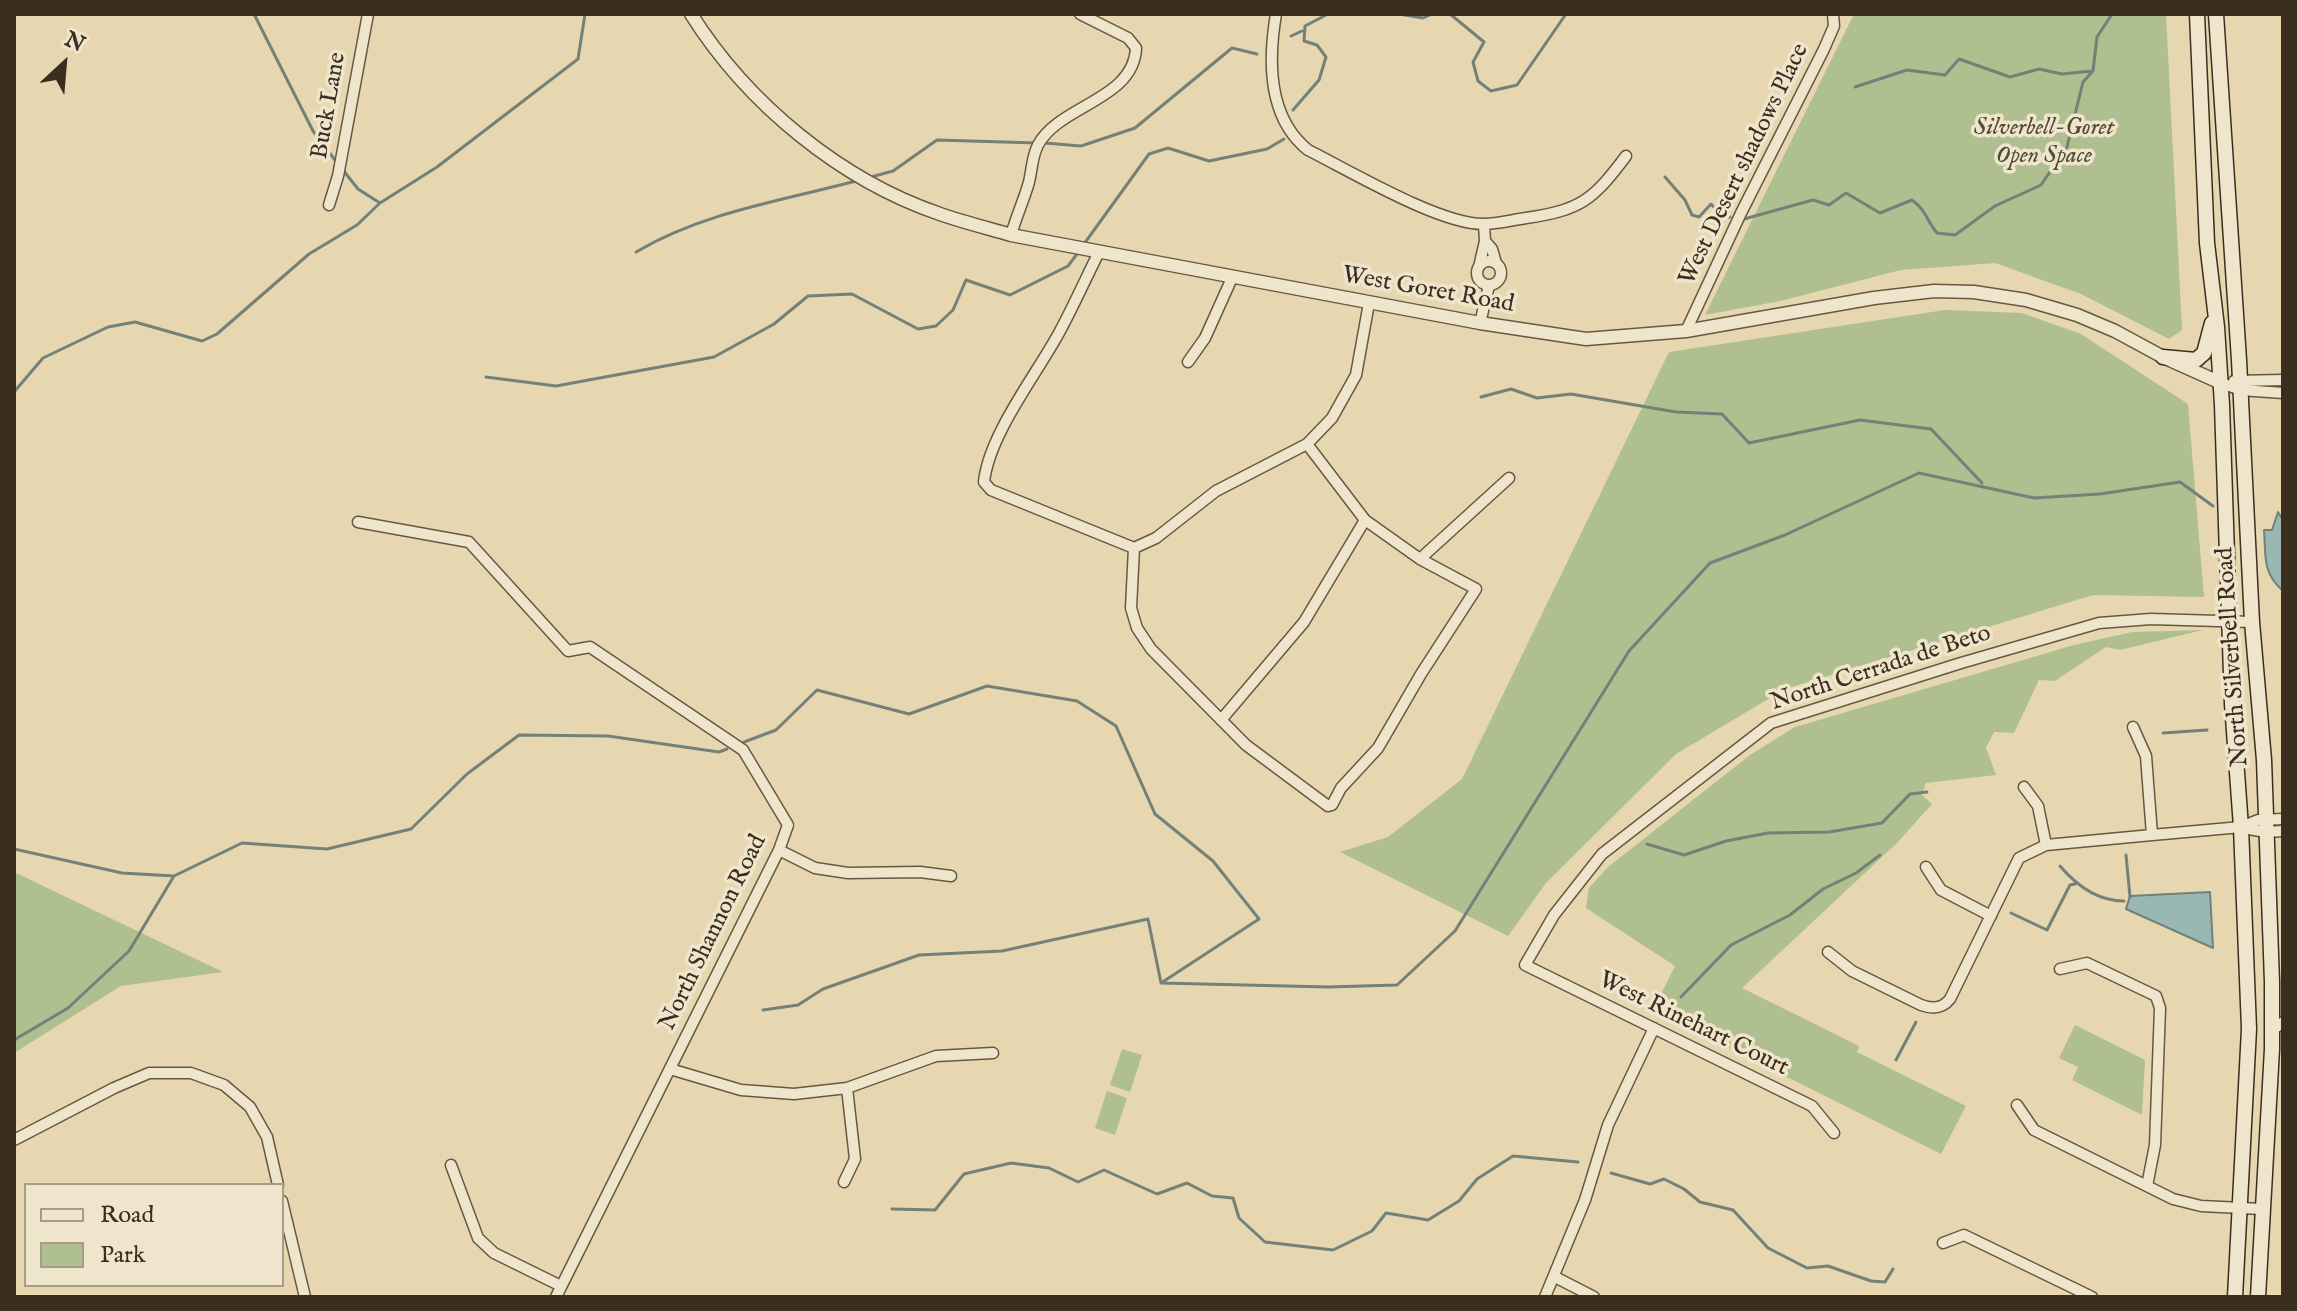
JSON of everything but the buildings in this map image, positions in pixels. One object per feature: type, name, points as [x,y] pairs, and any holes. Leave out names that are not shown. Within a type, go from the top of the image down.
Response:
[{"type":"main road","name":"North Silverbell Road","points":[[2197,14],[2207,243],[2221,383],[2232,704],[2241,827],[2249,1029],[2235,1297]]},
{"type":"main road","name":"North Silverbell Road","points":[[2216,14],[2279,1027],[2262,1209],[2258,1297]]},
{"type":"main road","points":[[2163,357],[2196,360],[2204,353],[2215,311]]},
{"type":"street","name":"Buck Lane","points":[[329,205],[338,176],[368,14]]},
{"type":"street","name":"West Goret Road","points":[[691,14],[748,87],[780,117],[848,170],[939,214],[1011,235],[1369,303],[1586,339],[1686,331],[1874,298],[1934,291],[1974,292],[2026,300],[2077,315],[2221,383],[2283,393]]},
{"type":"street","points":[[1011,235],[1038,145],[1056,126],[1094,102],[1125,76],[1135,60],[1136,48],[1128,38],[1080,14]]},
{"type":"street","points":[[1276,14],[1273,36],[1275,101],[1294,138],[1308,150],[1437,214],[1484,224],[1570,209],[1597,192],[1626,156]]},
{"type":"street","name":"West Desert shadows Place","points":[[1686,331],[1741,213],[1824,49],[1834,26],[1833,14]]},
{"type":"street","points":[[1484,224],[1485,241],[1478,278],[1489,286]]},
{"type":"street","points":[[1480,323],[1489,286],[1500,279],[1501,271],[1492,249],[1485,241]]},
{"type":"street","points":[[1099,252],[1060,331],[1004,425],[984,482],[991,490],[1134,548],[1156,538],[1216,491],[1307,444],[1332,418],[1356,375],[1369,303]]},
{"type":"street","points":[[1479,267],[1487,262],[1496,263]]},
{"type":"street","points":[[1188,362],[1205,338],[1232,278]]},
{"type":"street","name":"West Goret Road","points":[[2240,385],[2283,380]]},
{"type":"street","points":[[1134,548],[1131,608],[1137,628],[1151,649],[1246,745],[1328,806],[1378,748],[1476,589],[1420,559],[1365,520],[1307,444]]},
{"type":"street","points":[[1420,559],[1509,478]]},
{"type":"street","points":[[1221,720],[1304,622],[1365,520]]},
{"type":"street","name":"North Shannon Road","points":[[358,522],[469,542],[568,651],[590,647],[743,750],[788,825],[779,850],[556,1297]]},
{"type":"street","name":"North Cerrada de Beto","points":[[1525,965],[1554,915],[1602,854],[1771,723],[2099,623],[2151,619],[2252,622]]},
{"type":"street","points":[[2133,727],[2146,756],[2152,835]]},
{"type":"street","points":[[2024,787],[2038,806],[2046,845]]},
{"type":"street","points":[[2266,826],[2283,819]]},
{"type":"street","points":[[1828,952],[1852,971],[1921,1005],[1941,1007],[1950,999],[2019,858],[2046,845],[2241,827],[2266,826],[2283,831]]},
{"type":"street","points":[[779,850],[815,868],[848,873],[920,872],[951,876]]},
{"type":"street","points":[[1926,867],[1941,890],[1991,916]]},
{"type":"street","points":[[2060,969],[2087,963],[2156,996],[2160,1008],[2155,1145],[2147,1186]]},
{"type":"street","name":"West Rinehart Court","points":[[1525,965],[1812,1106],[1834,1133]]},
{"type":"street","points":[[2249,1029],[2279,1027]]},
{"type":"street","points":[[1545,1297],[1585,1200],[1608,1125],[1654,1028]]},
{"type":"street","points":[[670,1069],[741,1090],[794,1094],[847,1088],[936,1056],[993,1053]]},
{"type":"street","points":[[14,1140],[149,1073],[191,1073],[224,1085],[250,1107],[267,1137],[278,1183]]},
{"type":"street","points":[[844,1182],[855,1159],[847,1088]]},
{"type":"street","points":[[2017,1105],[2034,1130],[2173,1199],[2201,1206],[2262,1209]]},
{"type":"street","points":[[451,1165],[478,1238],[494,1253],[561,1286]]},
{"type":"street","points":[[284,1222],[305,1297]]},
{"type":"street","points":[[1943,1243],[1964,1235],[2092,1297]]},
{"type":"street","points":[[1555,1277],[1594,1297]]},
{"type":"green space","name":"Silverbell-Goret Open Space","points":[[1854,14],[2166,14],[2182,330],[2169,339],[2081,294],[1995,263],[1901,270],[1780,301],[1705,315]]},
{"type":"green space","points":[[1945,310],[2022,313],[2081,334],[2188,404],[2204,597],[2093,595],[1785,689],[1676,754],[1546,883],[1508,936],[1340,852],[1388,837],[1462,779],[1669,352]]},
{"type":"green space","points":[[2203,630],[2120,650],[2106,647],[2055,681],[2039,680],[2014,733],[1994,732],[1986,748],[1996,775],[1926,783],[1922,795],[1932,804],[1897,843],[1742,988],[1859,1046],[1857,1052],[1966,1106],[1941,1154],[1653,1010],[1675,966],[1586,908],[1589,888],[1608,867],[1750,755],[1795,727],[2074,645],[2132,632]]},
{"type":"green space","points":[[14,872],[223,972],[121,986],[14,1053]]},
{"type":"green space","points":[[2075,1025],[2145,1060],[2142,1115],[2072,1080],[2078,1067],[2059,1058]]},
{"type":"green space","points":[[1122,1049],[1142,1055],[1130,1092],[1110,1085]]},
{"type":"green space","points":[[1107,1091],[1127,1098],[1115,1135],[1095,1128]]},
{"type":"water","points":[[2278,512],[2283,520],[2283,591],[2271,578],[2265,556],[2264,530],[2272,530]]},
{"type":"water","points":[[2210,892],[2213,948],[2126,909],[2130,896]]},
{"type":"waterway","points":[[254,14],[313,131],[338,164]]},
{"type":"waterway","points":[[343,170],[358,189],[380,203],[437,167],[578,59],[585,14]]},
{"type":"waterway","points":[[1293,110],[1319,80],[1326,57],[1317,45],[1304,41],[1305,26],[1328,14]]},
{"type":"waterway","points":[[1399,14],[1423,18],[1432,14]]},
{"type":"waterway","points":[[1450,14],[1484,42],[1473,62],[1478,81],[1491,91],[1517,85],[1566,14]]},
{"type":"waterway","points":[[1744,219],[1813,200],[1829,205],[1846,193],[1880,213],[1912,200],[1937,233],[1955,235],[1995,206],[2041,185],[2067,147],[2083,82],[2093,71],[2097,37],[2112,14]]},
{"type":"waterway","points":[[1291,36],[1302,31]]},
{"type":"waterway","points":[[1045,143],[1081,146],[1135,128],[1232,48],[1257,54]]},
{"type":"waterway","points":[[1855,87],[1907,70],[1945,75],[1959,59],[2010,77],[2039,69],[2062,74],[2092,71]]},
{"type":"waterway","points":[[1084,244],[1149,154],[1168,148],[1209,161],[1267,149],[1284,139]]},
{"type":"waterway","points":[[871,177],[893,171],[937,140],[1037,143]]},
{"type":"waterway","points":[[1665,177],[1685,200],[1692,215],[1699,217],[1711,204],[1723,218],[1730,217]]},
{"type":"waterway","points":[[636,252],[662,238],[716,217],[856,181]]},
{"type":"waterway","points":[[14,392],[43,358],[108,327],[135,322],[202,341],[217,334],[309,254],[357,225],[380,203]]},
{"type":"waterway","points":[[486,377],[556,386],[714,357],[774,324],[808,296],[852,294],[918,329],[936,326],[953,310],[966,280],[1010,295],[1068,266],[1080,250]]},
{"type":"waterway","points":[[1481,397],[1511,389],[1537,398],[1571,394],[1676,412],[1722,414],[1749,443],[1860,420],[1931,429],[1982,483]]},
{"type":"waterway","points":[[744,742],[776,730],[817,690],[909,714],[987,686],[1077,701],[1116,726],[1155,814],[1213,861],[1259,919],[1161,983],[1328,987],[1397,985],[1455,931],[1629,651],[1710,563],[1785,535],[1919,473],[2034,498],[2100,494],[2180,482],[2213,506]]},
{"type":"waterway","points":[[2163,733],[2207,730]]},
{"type":"waterway","points":[[14,1040],[68,1008],[129,951],[174,876],[242,843],[327,849],[411,829],[467,774],[519,735],[608,736],[719,752],[727,749]]},
{"type":"waterway","points":[[1647,844],[1684,855],[1726,841],[1768,833],[1829,832],[1882,823],[1910,794],[1927,792]]},
{"type":"waterway","points":[[14,849],[122,873],[174,876]]},
{"type":"waterway","points":[[1681,997],[1731,945],[1790,915],[1823,889],[1856,873],[1880,855]]},
{"type":"waterway","points":[[2126,855],[2130,897]]},
{"type":"waterway","points":[[2060,866],[2088,891],[2124,901]]},
{"type":"waterway","points":[[2011,913],[2047,930],[2070,885],[2075,884]]},
{"type":"waterway","points":[[763,1010],[798,1005],[823,989],[919,955],[1002,951],[1148,919],[1161,983]]},
{"type":"waterway","points":[[1896,1060],[1916,1022]]},
{"type":"waterway","points":[[892,1209],[935,1210],[964,1174],[1011,1163],[1049,1168],[1078,1182],[1104,1170],[1157,1194],[1187,1183],[1212,1196],[1233,1198],[1239,1218],[1265,1242],[1333,1250],[1372,1231],[1386,1213],[1428,1220],[1459,1201],[1477,1179],[1513,1156],[1578,1162]]},
{"type":"waterway","points":[[1611,1173],[1650,1184],[1664,1179],[1700,1202],[1733,1210],[1768,1248],[1807,1268],[1828,1266],[1871,1281],[1885,1282],[1893,1269]]}]
